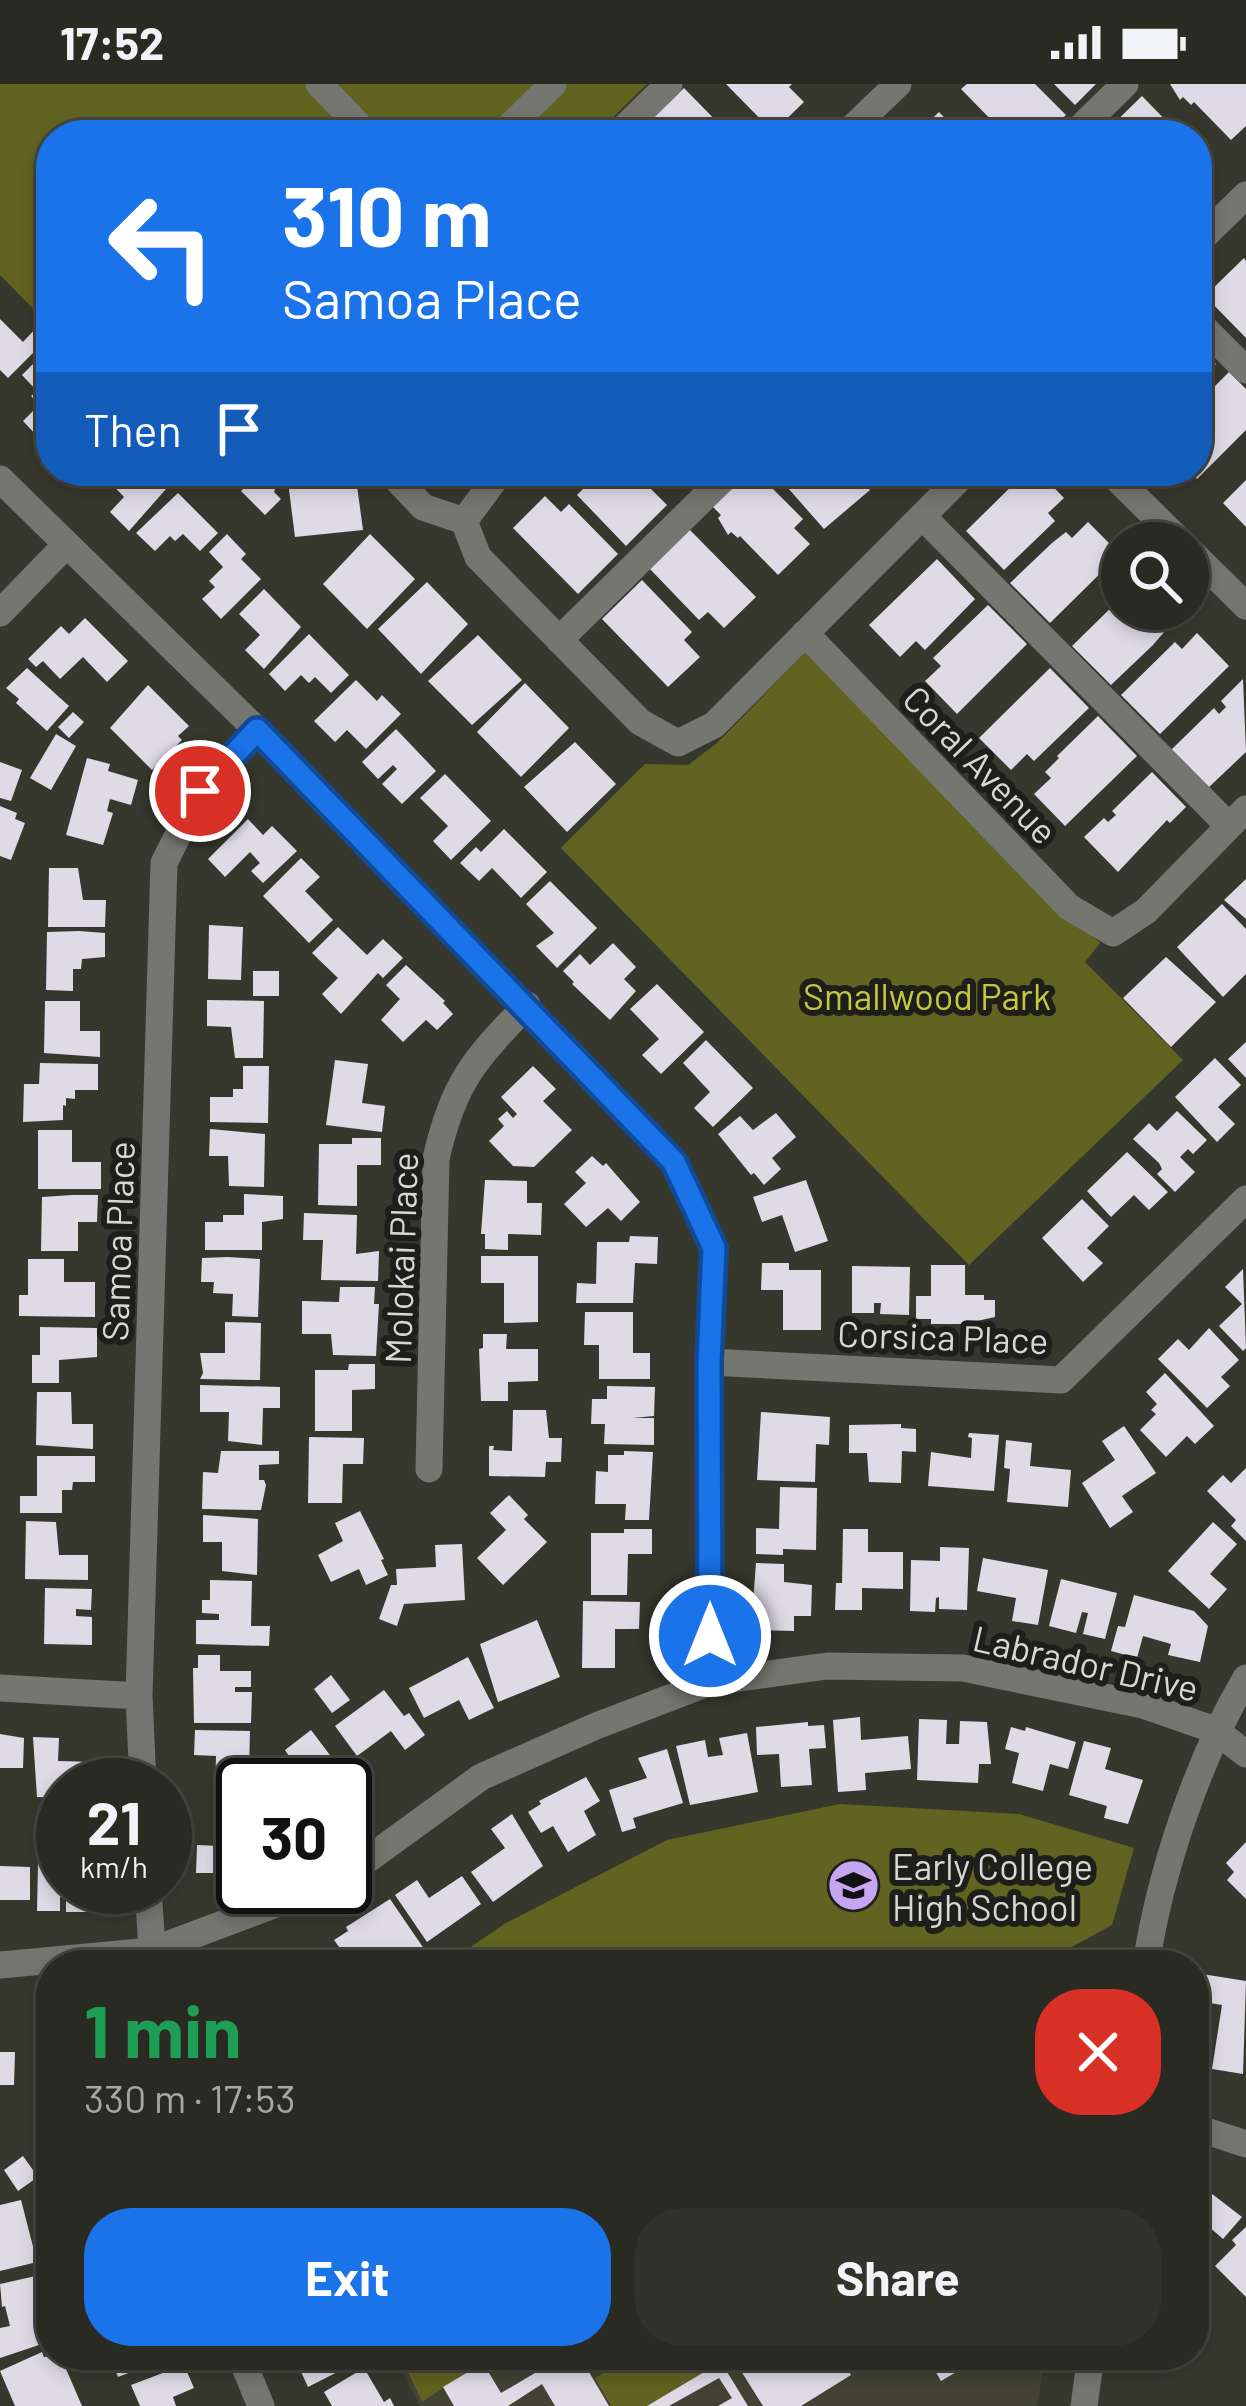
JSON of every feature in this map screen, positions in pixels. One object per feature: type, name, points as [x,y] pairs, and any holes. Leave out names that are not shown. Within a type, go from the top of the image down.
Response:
[{"type":"street","points":[[319,84],[354,120]]},
{"type":"street","points":[[516,120],[553,84]]},
{"type":"street","points":[[632,120],[669,84]]},
{"type":"street","points":[[861,120],[898,84]]},
{"type":"street","points":[[1088,120],[1125,84]]},
{"type":"street","points":[[1212,229],[1246,195]]},
{"type":"street","points":[[1212,336],[1246,370]]},
{"type":"street","points":[[0,478],[257,730],[674,1162],[714,1248],[709,1362],[710,1682]]},
{"type":"street","points":[[403,486],[423,507],[464,521],[478,557],[640,722],[678,743],[714,724],[952,486]]},
{"type":"street","points":[[464,521],[490,486]]},
{"type":"street","points":[[559,640],[716,486]]},
{"type":"street","points":[[1124,486],[1161,522]]},
{"type":"street","points":[[922,516],[1238,818]]},
{"type":"street","points":[[0,613],[65,546]]},
{"type":"street","points":[[1209,570],[1246,606]]},
{"type":"street","name":"Coral Avenue","points":[[806,633],[1069,907],[1113,933],[1146,911],[1238,818]]},
{"type":"street","name":"Samoa Place","points":[[142,1758],[139,1696],[164,863],[200,791],[257,730]]},
{"type":"street","name":"Molokai Place","points":[[430,1469],[436,1160],[447,1110],[476,1058],[527,1005]]},
{"type":"street","name":"Corsica Place","points":[[709,1362],[1061,1380],[1246,1199]]},
{"type":"street","name":"Labrador Drive","points":[[372,1856],[481,1777],[596,1726],[710,1682],[827,1666],[963,1668],[1143,1705],[1215,1730],[1246,1754]]},
{"type":"street","points":[[1148,1950],[1154,1912],[1215,1730],[1246,1678]]},
{"type":"street","points":[[0,1688],[139,1696]]},
{"type":"street","points":[[150,1914],[152,1950]]},
{"type":"street","points":[[171,1950],[256,1914]]},
{"type":"street","points":[[0,1965],[36,1963]]},
{"type":"street","points":[[1209,2132],[1246,2144]]},
{"type":"street","points":[[246,2370],[261,2406]]},
{"type":"street","points":[[1084,2406],[1089,2370]]},
{"type":"shaded area","points":[[401,2370],[1043,2370],[1037,2406],[420,2406]]},
{"type":"green space","points":[[0,84],[647,84],[610,120],[36,120],[36,312],[0,275]]},
{"type":"green space","name":"Smallwood Park","points":[[808,650],[1100,943],[1085,962],[1183,1060],[969,1265],[561,848],[645,764],[688,765],[717,743]]},
{"type":"green space","name":"Early College High School","points":[[840,1804],[1019,1814],[1134,1848],[1112,1925],[1066,1950],[466,1950],[506,1923],[667,1840]]},
{"type":"green space","points":[[407,2370],[470,2370],[422,2402]]},
{"type":"green space","points":[[609,2370],[709,2370],[647,2406],[611,2406],[595,2378]]},
{"type":"building","points":[[726,84],[792,84],[789,87],[804,102],[785,120],[761,120]]},
{"type":"building","points":[[967,84],[1035,84],[1066,115],[1061,120],[991,120],[961,89]]},
{"type":"building","points":[[1054,84],[1096,84],[1075,105]]},
{"type":"building","points":[[1170,84],[1246,84],[1246,126],[1231,140],[1194,102],[1180,100]]},
{"type":"building","points":[[684,88],[715,120],[651,120]]},
{"type":"building","points":[[1142,96],[1165,120],[1117,120]]},
{"type":"building","points":[[1244,258],[1246,338],[1212,303],[1212,289]]},
{"type":"building","points":[[0,319],[23,342],[36,328],[36,350],[8,378],[0,370]]},
{"type":"building","points":[[36,361],[36,390],[22,375]]},
{"type":"building","points":[[1229,372],[1246,389],[1246,430],[1212,464],[1212,389]]},
{"type":"building","points":[[36,403],[36,435],[23,421]]},
{"type":"building","points":[[1246,480],[1246,527],[1223,503]]},
{"type":"building","points":[[114,486],[166,489],[129,531],[110,512],[124,497]]},
{"type":"building","points":[[246,486],[276,486],[274,492],[281,499],[265,515],[241,491]]},
{"type":"building","points":[[289,486],[357,486],[363,530],[295,537]]},
{"type":"building","points":[[648,486],[667,505],[626,546],[577,495],[585,487]]},
{"type":"building","points":[[733,486],[770,486],[803,519],[794,528],[810,544],[778,575],[740,536],[728,535],[712,506]]},
{"type":"building","points":[[786,486],[866,486],[870,490],[824,529]]},
{"type":"building","points":[[1012,486],[1052,486],[1064,498],[1048,513],[1055,521],[1004,570],[966,531]]},
{"type":"building","points":[[178,493],[218,533],[200,551],[183,534],[175,541],[170,536],[155,551],[136,533]]},
{"type":"building","points":[[545,496],[561,512],[569,504],[618,554],[578,594],[513,528]]},
{"type":"building","points":[[1088,522],[1101,535],[1101,573],[1050,623],[1010,583],[1066,532],[1072,538]]},
{"type":"building","points":[[689,529],[756,597],[724,628],[708,612],[699,620],[649,568]]},
{"type":"building","points":[[227,534],[246,554],[241,559],[261,579],[221,619],[202,599],[215,587],[209,581],[223,567],[209,552]]},
{"type":"building","points":[[370,534],[415,579],[367,629],[323,584]]},
{"type":"building","points":[[937,559],[975,599],[925,650],[916,641],[900,657],[869,625]]},
{"type":"building","points":[[642,580],[692,632],[684,640],[700,657],[668,687],[602,619]]},
{"type":"building","points":[[427,582],[468,624],[421,674],[378,629]]},
{"type":"building","points":[[264,589],[301,627],[264,669],[245,650],[260,635],[239,614]]},
{"type":"building","points":[[988,605],[1027,644],[957,714],[925,681],[941,666],[933,658]]},
{"type":"building","points":[[85,618],[128,661],[107,682],[83,657],[60,679],[43,661],[36,667],[28,659],[61,626],[69,634]]},
{"type":"building","points":[[1101,618],[1101,630],[1165,631],[1111,685],[1072,646]]},
{"type":"building","points":[[1197,633],[1229,666],[1160,734],[1121,695],[1175,642],[1182,649]]},
{"type":"building","points":[[309,634],[349,675],[331,693],[315,677],[309,683],[301,675],[285,691],[269,674]]},
{"type":"building","points":[[478,635],[522,680],[472,725],[428,681]]},
{"type":"building","points":[[27,668],[69,706],[47,731],[6,688]]},
{"type":"building","points":[[1050,668],[1089,708],[1034,761],[1027,754],[1011,770],[979,738]]},
{"type":"building","points":[[1243,679],[1246,752],[1208,788],[1171,750],[1214,708],[1219,714],[1226,707],[1221,701]]},
{"type":"building","points":[[356,680],[377,701],[382,695],[401,714],[366,749],[347,730],[335,742],[314,721]]},
{"type":"building","points":[[525,683],[569,728],[521,777],[477,732]]},
{"type":"building","points":[[148,685],[189,726],[178,736],[182,740],[152,770],[110,728]]},
{"type":"building","points":[[73,712],[84,722],[69,738],[58,727]]},
{"type":"building","points":[[1098,716],[1137,756],[1065,826],[1034,794],[1051,778],[1045,772],[1057,756]]},
{"type":"building","points":[[396,729],[436,771],[402,804],[382,784],[397,769],[393,765],[378,779],[362,762]]},
{"type":"building","points":[[56,734],[76,746],[51,790],[30,778]]},
{"type":"building","points":[[575,742],[616,784],[567,832],[524,787]]},
{"type":"building","points":[[87,758],[110,764],[108,771],[138,780],[131,805],[110,799],[107,811],[113,813],[103,845],[66,835]]},
{"type":"building","points":[[0,762],[22,770],[11,801],[0,798]]},
{"type":"building","points":[[1152,772],[1186,807],[1170,823],[1167,820],[1118,872],[1084,837],[1104,818],[1108,822],[1116,815],[1112,811]]},
{"type":"building","points":[[445,774],[491,821],[451,860],[433,841],[448,826],[420,798]]},
{"type":"building","points":[[0,806],[17,813],[15,819],[25,823],[11,860],[0,856]]},
{"type":"building","points":[[248,819],[263,835],[272,826],[297,851],[263,883],[251,871],[260,863],[250,852],[225,877],[208,859]]},
{"type":"building","points":[[504,829],[547,872],[521,898],[492,868],[479,881],[460,863],[476,847],[481,852]]},
{"type":"building","points":[[301,858],[320,877],[305,891],[333,920],[309,943],[263,896]]},
{"type":"building","points":[[49,868],[78,868],[83,900],[106,900],[105,927],[48,927]]},
{"type":"building","points":[[1246,879],[1246,919],[1224,900]]},
{"type":"building","points":[[550,881],[597,928],[557,968],[536,946],[554,933],[526,904]]},
{"type":"building","points":[[1222,904],[1246,929],[1246,974],[1223,997],[1177,947]]},
{"type":"building","points":[[209,925],[243,927],[241,980],[208,979]]},
{"type":"building","points":[[338,927],[367,955],[383,939],[403,958],[383,978],[378,973],[341,1014],[322,994],[338,978],[312,953]]},
{"type":"building","points":[[47,932],[105,933],[105,957],[82,959],[81,969],[73,969],[73,991],[46,990]]},
{"type":"building","points":[[613,943],[636,967],[624,979],[636,991],[610,1020],[563,971],[580,954],[590,965]]},
{"type":"building","points":[[1166,957],[1216,1002],[1171,1047],[1123,998]]},
{"type":"building","points":[[406,965],[453,1014],[437,1030],[426,1020],[403,1042],[381,1020],[400,999],[386,985]]},
{"type":"building","points":[[253,971],[279,971],[279,996],[253,996]]},
{"type":"building","points":[[657,984],[704,1032],[661,1074],[642,1055],[659,1039],[630,1009]]},
{"type":"building","points":[[207,1000],[264,1001],[263,1058],[235,1058],[231,1027],[207,1026]]},
{"type":"building","points":[[45,1001],[80,1001],[80,1031],[100,1031],[100,1057],[44,1053]]},
{"type":"building","points":[[706,1040],[753,1088],[713,1127],[694,1108],[710,1092],[683,1063]]},
{"type":"building","points":[[1246,1042],[1246,1078],[1228,1059]]},
{"type":"building","points":[[1215,1058],[1241,1085],[1218,1107],[1235,1124],[1217,1142],[1175,1097]]},
{"type":"building","points":[[335,1060],[368,1064],[362,1103],[385,1106],[382,1132],[326,1125]]},
{"type":"building","points":[[40,1063],[98,1064],[98,1090],[75,1090],[75,1099],[66,1098],[63,1105],[63,1120],[23,1122],[24,1084],[39,1084]]},
{"type":"building","points":[[243,1066],[269,1066],[268,1123],[210,1122],[210,1097],[233,1097],[233,1089],[243,1089]]},
{"type":"building","points":[[533,1066],[556,1089],[543,1101],[572,1130],[534,1167],[513,1166],[489,1141],[504,1126],[498,1119],[507,1111],[513,1118],[517,1114],[501,1097]]},
{"type":"building","points":[[1177,1111],[1207,1140],[1193,1154],[1188,1149],[1180,1157],[1195,1172],[1175,1192],[1157,1174],[1162,1169],[1159,1163],[1133,1139],[1149,1123],[1157,1131]]},
{"type":"building","points":[[776,1113],[796,1137],[772,1158],[781,1169],[764,1185],[718,1134],[740,1116],[753,1130]]},
{"type":"building","points":[[210,1129],[265,1134],[264,1187],[229,1186],[228,1156],[209,1156]]},
{"type":"building","points":[[38,1130],[72,1130],[72,1162],[101,1162],[101,1189],[38,1189]]},
{"type":"building","points":[[352,1138],[381,1138],[381,1165],[357,1165],[357,1206],[318,1205],[319,1144],[352,1144]]},
{"type":"building","points":[[1127,1152],[1168,1192],[1149,1210],[1134,1195],[1111,1217],[1087,1191]]},
{"type":"building","points":[[592,1156],[603,1166],[606,1163],[640,1202],[621,1221],[608,1208],[586,1227],[564,1204],[586,1183],[575,1172]]},
{"type":"building","points":[[485,1180],[527,1181],[527,1203],[542,1203],[541,1235],[508,1234],[508,1250],[485,1249],[485,1234],[481,1234]]},
{"type":"building","points":[[806,1180],[828,1241],[795,1252],[782,1215],[762,1222],[753,1197]]},
{"type":"building","points":[[244,1194],[283,1196],[283,1219],[262,1222],[262,1250],[205,1250],[205,1222],[223,1222],[223,1215],[244,1215]]},
{"type":"building","points":[[98,1195],[97,1222],[78,1222],[78,1251],[41,1251],[42,1197]]},
{"type":"building","points":[[1082,1199],[1109,1226],[1087,1248],[1103,1263],[1083,1282],[1042,1238]]},
{"type":"building","points":[[304,1213],[357,1215],[356,1254],[379,1251],[378,1281],[321,1280],[323,1240],[303,1240]]},
{"type":"building","points":[[630,1236],[658,1237],[657,1264],[635,1263],[633,1303],[576,1303],[577,1283],[596,1284],[597,1242],[629,1242]]},
{"type":"building","points":[[481,1256],[538,1256],[538,1322],[504,1323],[504,1283],[481,1283]]},
{"type":"building","points":[[202,1258],[260,1259],[258,1317],[232,1316],[233,1294],[213,1293],[214,1282],[201,1282]]},
{"type":"building","points":[[28,1259],[64,1259],[64,1282],[95,1282],[95,1317],[19,1316],[19,1295],[28,1295]]},
{"type":"building","points":[[762,1263],[789,1263],[789,1270],[821,1270],[821,1330],[783,1330],[783,1290],[761,1290]]},
{"type":"building","points":[[931,1265],[965,1265],[965,1295],[995,1300],[995,1317],[963,1324],[916,1319],[916,1296],[931,1296]]},
{"type":"building","points":[[852,1266],[910,1267],[909,1315],[880,1314],[881,1303],[874,1303],[874,1313],[852,1313]]},
{"type":"building","points":[[1243,1269],[1243,1351],[1219,1326],[1242,1304],[1225,1287]]},
{"type":"building","points":[[340,1287],[375,1287],[374,1304],[379,1304],[376,1356],[333,1355],[331,1334],[302,1334],[302,1301],[339,1302]]},
{"type":"building","points":[[585,1312],[633,1312],[633,1353],[650,1353],[650,1379],[599,1379],[599,1345],[584,1345]]},
{"type":"building","points":[[225,1322],[261,1323],[260,1380],[200,1379],[200,1353],[225,1353]]},
{"type":"building","points":[[40,1327],[97,1328],[97,1357],[59,1360],[59,1383],[32,1383],[32,1355],[40,1355]]},
{"type":"building","points":[[1209,1328],[1239,1360],[1221,1377],[1230,1386],[1207,1408],[1158,1359],[1178,1339],[1189,1350]]},
{"type":"building","points":[[483,1334],[507,1334],[506,1349],[538,1349],[538,1381],[508,1382],[508,1401],[481,1401]]},
{"type":"building","points":[[349,1364],[375,1364],[375,1389],[352,1390],[352,1431],[315,1431],[315,1370],[348,1370]]},
{"type":"building","points":[[1165,1373],[1214,1426],[1195,1444],[1187,1436],[1166,1457],[1140,1430],[1156,1414],[1151,1410],[1157,1404],[1146,1392]]},
{"type":"building","points":[[200,1385],[280,1387],[280,1408],[263,1408],[262,1445],[228,1441],[229,1412],[200,1412]]},
{"type":"building","points":[[607,1386],[655,1387],[654,1416],[633,1418],[654,1418],[654,1445],[604,1444],[605,1424],[591,1424],[592,1399],[607,1399]]},
{"type":"building","points":[[37,1392],[71,1392],[72,1424],[93,1424],[93,1449],[36,1445]]},
{"type":"building","points":[[513,1410],[546,1410],[549,1438],[562,1438],[561,1462],[546,1462],[545,1477],[489,1476],[489,1446],[512,1451]]},
{"type":"building","points":[[761,1412],[830,1417],[829,1445],[816,1444],[815,1482],[757,1480]]},
{"type":"building","points":[[901,1424],[901,1428],[916,1429],[916,1452],[902,1451],[901,1483],[869,1482],[867,1453],[849,1453],[849,1425]]},
{"type":"building","points":[[1124,1426],[1156,1473],[1122,1496],[1133,1512],[1110,1528],[1082,1483],[1115,1460],[1102,1441]]},
{"type":"building","points":[[969,1433],[999,1435],[994,1491],[928,1486],[931,1452],[971,1458]]},
{"type":"building","points":[[309,1437],[364,1438],[363,1464],[343,1464],[342,1503],[308,1503]]},
{"type":"building","points":[[1006,1440],[1032,1443],[1030,1466],[1071,1470],[1068,1507],[1007,1502]]},
{"type":"building","points":[[221,1451],[279,1451],[279,1464],[259,1465],[259,1480],[266,1485],[261,1510],[202,1509],[203,1472],[218,1473]]},
{"type":"building","points":[[624,1451],[653,1452],[649,1520],[625,1520],[626,1504],[595,1504],[596,1471],[608,1472],[608,1455],[624,1455]]},
{"type":"building","points":[[37,1456],[95,1456],[95,1482],[73,1482],[72,1490],[62,1490],[62,1513],[20,1513],[20,1496],[37,1496]]},
{"type":"building","points":[[1246,1468],[1246,1541],[1231,1526],[1236,1520],[1207,1491],[1223,1475],[1231,1483]]},
{"type":"building","points":[[780,1487],[817,1488],[816,1550],[756,1554],[756,1528],[779,1529]]},
{"type":"building","points":[[509,1495],[547,1542],[503,1585],[477,1558],[506,1530],[490,1513]]},
{"type":"building","points":[[360,1511],[388,1575],[366,1585],[359,1569],[331,1582],[318,1555],[343,1541],[335,1523]]},
{"type":"building","points":[[203,1515],[258,1519],[257,1575],[222,1571],[222,1542],[203,1542]]},
{"type":"building","points":[[26,1521],[56,1522],[59,1555],[88,1555],[88,1580],[25,1579]]},
{"type":"building","points":[[1213,1522],[1237,1544],[1210,1574],[1227,1589],[1209,1609],[1168,1571]]},
{"type":"building","points":[[624,1529],[652,1529],[652,1554],[628,1554],[627,1595],[591,1595],[591,1533],[624,1533]]},
{"type":"building","points":[[843,1529],[868,1529],[868,1552],[903,1552],[903,1589],[862,1588],[862,1610],[835,1610],[836,1583],[842,1583]]},
{"type":"building","points":[[462,1544],[465,1600],[404,1604],[397,1626],[379,1619],[391,1585],[397,1585],[396,1569],[436,1567],[435,1545]]},
{"type":"building","points":[[940,1547],[969,1548],[967,1610],[939,1609],[939,1597],[935,1612],[910,1611],[911,1560],[940,1561]]},
{"type":"building","points":[[983,1558],[1048,1570],[1038,1625],[1012,1621],[1016,1598],[977,1591]]},
{"type":"building","points":[[756,1563],[784,1564],[784,1582],[812,1585],[811,1616],[794,1616],[794,1631],[756,1630],[757,1615],[752,1615]]},
{"type":"building","points":[[1061,1579],[1117,1593],[1105,1639],[1083,1634],[1088,1613],[1082,1612],[1076,1633],[1049,1626]]},
{"type":"building","points":[[210,1580],[252,1581],[251,1626],[270,1626],[269,1646],[196,1644],[196,1620],[219,1620],[219,1614],[202,1613],[202,1600],[210,1600]]},
{"type":"building","points":[[45,1588],[92,1589],[91,1610],[76,1609],[76,1616],[92,1617],[92,1645],[44,1644]]},
{"type":"building","points":[[1134,1595],[1194,1611],[1208,1626],[1200,1662],[1168,1655],[1171,1644],[1143,1636],[1137,1658],[1111,1651],[1118,1626],[1125,1627]]},
{"type":"building","points":[[583,1601],[640,1602],[639,1629],[615,1629],[615,1668],[582,1668]]},
{"type":"building","points":[[537,1620],[560,1677],[498,1702],[480,1644]]},
{"type":"building","points":[[198,1655],[220,1655],[220,1671],[251,1671],[251,1687],[235,1687],[235,1692],[252,1692],[251,1723],[194,1723],[193,1668],[198,1668]]},
{"type":"building","points":[[468,1657],[494,1708],[469,1720],[459,1700],[424,1718],[409,1688]]},
{"type":"building","points":[[331,1675],[350,1700],[332,1713],[314,1689]]},
{"type":"building","points":[[384,1690],[425,1735],[405,1750],[391,1731],[357,1756],[335,1726]]},
{"type":"building","points":[[860,1717],[861,1740],[908,1736],[911,1769],[865,1773],[866,1790],[838,1792],[833,1720]]},
{"type":"building","points":[[919,1719],[947,1720],[946,1744],[959,1744],[960,1721],[987,1722],[991,1764],[979,1764],[978,1783],[917,1780]]},
{"type":"building","points":[[808,1722],[808,1726],[824,1725],[826,1748],[809,1749],[812,1785],[781,1787],[779,1754],[757,1755],[756,1727]]},
{"type":"building","points":[[1011,1727],[1076,1742],[1068,1769],[1050,1764],[1043,1791],[1012,1783],[1019,1753],[1005,1749]]},
{"type":"building","points":[[195,1730],[250,1731],[249,1758],[216,1758],[216,1796],[215,1796],[216,1756],[194,1755]]},
{"type":"building","points":[[311,1730],[332,1758],[290,1758],[285,1750]]},
{"type":"building","points":[[747,1733],[758,1792],[690,1805],[676,1746],[705,1740],[708,1757],[723,1755],[719,1738]]},
{"type":"building","points":[[0,1734],[24,1738],[23,1768],[0,1768]]},
{"type":"building","points":[[33,1737],[59,1738],[58,1758],[36,1758],[36,1782]]},
{"type":"building","points":[[1084,1741],[1111,1748],[1105,1769],[1143,1780],[1128,1824],[1104,1818],[1107,1806],[1069,1795]]},
{"type":"building","points":[[667,1749],[683,1803],[633,1818],[636,1828],[622,1832],[609,1790],[647,1778],[638,1758]]},
{"type":"building","points":[[586,1777],[600,1801],[584,1811],[596,1835],[568,1852],[553,1826],[541,1833],[528,1812],[539,1801]]},
{"type":"building","points":[[512,1814],[543,1866],[493,1902],[471,1872],[505,1848],[491,1829]]},
{"type":"building","points":[[1246,1842],[1246,1899],[1227,1880],[1234,1872],[1226,1863]]},
{"type":"building","points":[[197,1845],[216,1846],[216,1873],[196,1873]]},
{"type":"building","points":[[0,1866],[30,1867],[30,1900],[0,1900]]},
{"type":"building","points":[[462,1876],[481,1904],[427,1942],[395,1895],[417,1880],[429,1898]]},
{"type":"building","points":[[390,1899],[425,1950],[341,1950],[334,1940],[348,1931],[346,1927]]},
{"type":"building","points":[[1209,1975],[1246,1981],[1243,2074],[1212,2069],[1222,2005],[1209,2003]]},
{"type":"building","points":[[0,2052],[15,2052],[14,2085],[0,2085]]},
{"type":"building","points":[[23,2156],[36,2178],[18,2191],[4,2170]]},
{"type":"building","points":[[1209,2192],[1242,2217],[1223,2239],[1209,2227]]},
{"type":"building","points":[[21,2200],[36,2262],[0,2271],[0,2205]]},
{"type":"building","points":[[1246,2227],[1246,2297],[1215,2266]]},
{"type":"building","points":[[36,2276],[36,2346],[0,2358],[0,2328],[10,2326],[0,2284]]},
{"type":"building","points":[[36,2355],[36,2370],[66,2370],[82,2406],[15,2406],[0,2371]]},
{"type":"building","points":[[171,2370],[186,2370],[194,2388],[173,2397],[176,2406],[140,2406],[131,2385]]},
{"type":"building","points":[[300,2370],[341,2370],[308,2387]]},
{"type":"building","points":[[365,2370],[384,2402],[390,2398],[394,2406],[332,2406],[324,2392]]},
{"type":"building","points":[[471,2370],[487,2370],[501,2393],[535,2373],[588,2370],[609,2406],[555,2406],[542,2384],[508,2406],[454,2406],[443,2387]]},
{"type":"building","points":[[708,2370],[726,2370],[748,2406],[718,2406],[732,2398],[719,2378],[669,2406],[647,2406]]},
{"type":"building","points":[[848,2370],[851,2375],[801,2406],[763,2406],[741,2371]]},
{"type":"building","points":[[935,2370],[960,2370],[941,2381]]},
{"type":"place","name":"Early College High School","points":[[853,1886]]},
{"type":"route","points":[[200,791],[257,730],[674,1162],[714,1248],[709,1362],[710,1636]]}]
